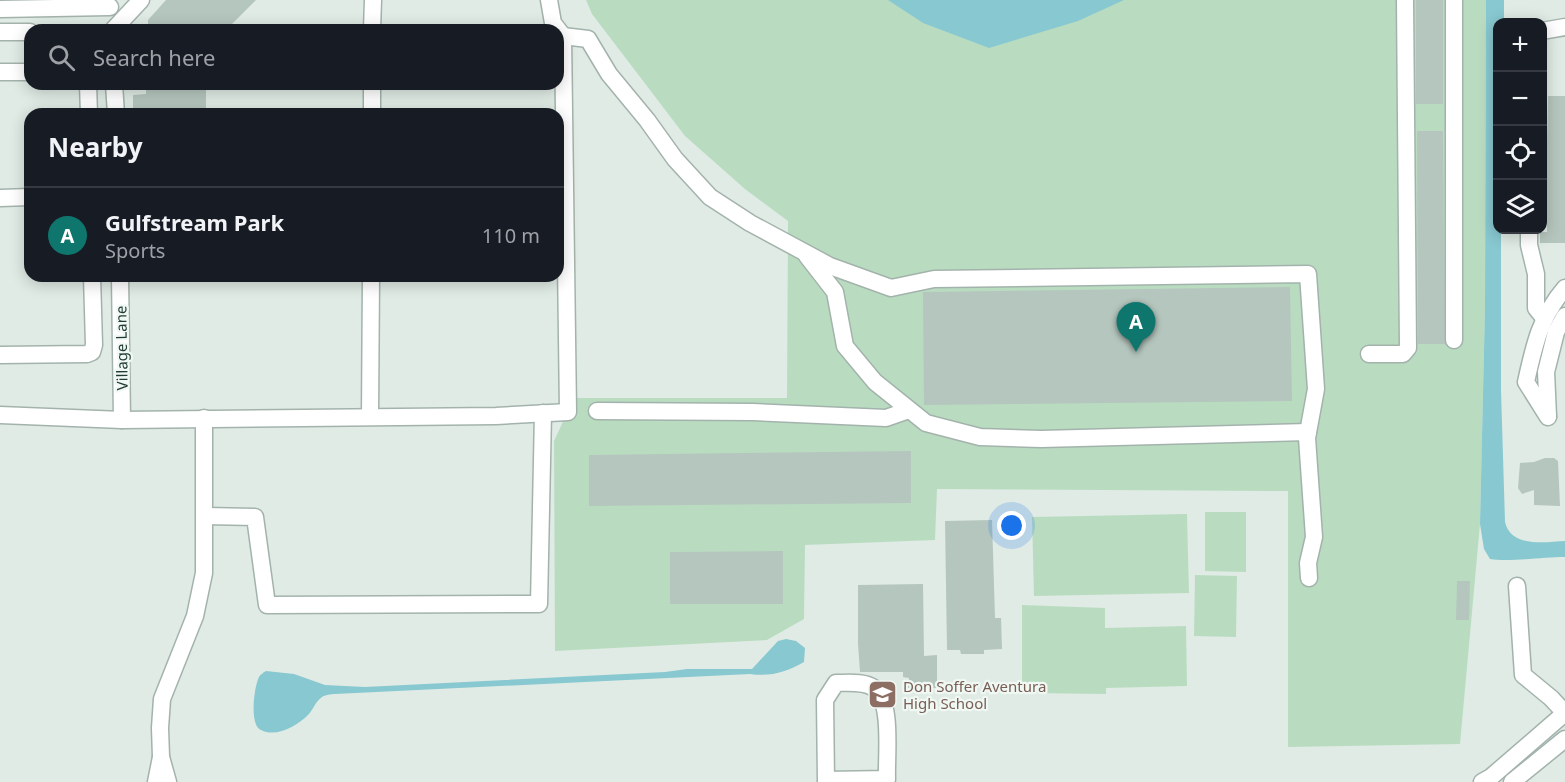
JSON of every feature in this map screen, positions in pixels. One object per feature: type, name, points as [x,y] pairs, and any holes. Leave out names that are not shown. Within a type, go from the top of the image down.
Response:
[{"type":"street","points":[[119,24],[141,0]]},
{"type":"street","points":[[372,24],[373,0]]},
{"type":"street","points":[[549,0],[554,24]]},
{"type":"street","points":[[1369,354],[1403,354],[1408,348],[1405,0]]},
{"type":"street","points":[[1454,0],[1454,340]]},
{"type":"street","points":[[0,9],[114,4],[113,24]]},
{"type":"street","points":[[1547,30],[1565,27]]},
{"type":"street","points":[[0,32],[24,32]]},
{"type":"street","points":[[564,36],[588,39],[609,74],[675,159],[710,197],[750,223],[804,253],[830,266],[891,288],[934,279],[1308,274],[1316,389],[1308,432],[1314,537],[1308,563],[1309,578]]},
{"type":"street","points":[[0,72],[24,72]]},
{"type":"street","points":[[88,90],[89,108]]},
{"type":"street","points":[[114,90],[116,108]]},
{"type":"street","points":[[372,90],[372,108]]},
{"type":"street","points":[[562,90],[562,108]]},
{"type":"street","points":[[0,198],[24,197]]},
{"type":"street","points":[[1529,234],[1529,245],[1536,274],[1536,308],[1544,318]]},
{"type":"street","points":[[804,253],[835,292],[845,346],[875,382],[926,423],[980,437],[1041,439],[1308,432]]},
{"type":"street","points":[[0,355],[87,354],[92,352],[94,345],[92,282]]},
{"type":"street","name":"Village Lane","points":[[120,282],[122,420]]},
{"type":"street","points":[[370,282],[370,416]]},
{"type":"street","points":[[0,415],[122,420],[496,416],[568,412],[564,282]]},
{"type":"street","points":[[1548,417],[1526,382],[1536,338],[1544,318],[1565,288]]},
{"type":"street","points":[[1548,417],[1546,372],[1557,332],[1565,316]]},
{"type":"street","points":[[597,411],[753,412],[886,418],[909,410]]},
{"type":"street","points":[[205,516],[255,517],[267,605],[539,604],[543,414]]},
{"type":"street","points":[[1548,417],[1565,417]]},
{"type":"street","points":[[156,782],[161,757],[162,699],[195,616],[204,573],[204,418]]},
{"type":"street","points":[[1482,782],[1491,777],[1565,713],[1551,698],[1522,675],[1517,586]]},
{"type":"street","points":[[836,682],[868,685],[874,688],[882,698],[886,714],[887,779],[826,781],[825,700],[836,682]]},
{"type":"street","points":[[1512,782],[1565,739]]},
{"type":"street","points":[[161,757],[168,782]]},
{"type":"green space","points":[[586,0],[1486,0],[1485,307],[1480,524],[1460,744],[1288,747],[1288,491],[937,489],[935,540],[805,545],[804,619],[767,640],[555,651],[554,441],[574,398],[787,398],[788,221],[745,189],[685,136],[592,14]]},
{"type":"green space","points":[[1205,512],[1246,512],[1246,572],[1205,571]]},
{"type":"green space","points":[[1187,514],[1189,593],[1034,596],[1032,517]]},
{"type":"green space","points":[[1195,575],[1237,576],[1236,637],[1194,636]]},
{"type":"green space","points":[[1022,605],[1105,608],[1105,628],[1186,626],[1187,686],[1106,688],[1106,694],[1030,693],[1022,687]]},
{"type":"water","points":[[888,0],[1124,0],[1078,21],[989,48],[923,23]]},
{"type":"water","points":[[1486,0],[1504,0],[1504,18],[1493,18],[1493,234],[1501,234],[1501,390],[1505,522],[1508,530],[1521,540],[1565,541],[1565,557],[1490,559],[1484,549],[1480,524],[1485,307]]},
{"type":"water","points":[[786,639],[796,641],[805,648],[804,662],[791,669],[771,674],[332,694],[320,699],[308,715],[286,730],[267,732],[257,727],[255,721],[254,697],[257,682],[266,671],[294,674],[325,685],[365,687],[687,669],[752,669],[778,641]]},
{"type":"building","points":[[166,0],[256,0],[232,24],[148,24],[148,20]]},
{"type":"building","points":[[1416,0],[1443,0],[1443,104],[1416,104]]},
{"type":"building","points":[[146,90],[206,90],[206,108],[133,108],[133,95],[146,94]]},
{"type":"building","points":[[1548,96],[1565,96],[1565,243],[1540,243],[1540,234],[1547,234]]},
{"type":"building","points":[[1417,131],[1443,131],[1445,344],[1418,344]]},
{"type":"building","points":[[1290,287],[1292,401],[924,405],[923,292]]},
{"type":"building","points":[[911,451],[911,503],[589,506],[589,455]]},
{"type":"building","points":[[1554,458],[1558,461],[1560,506],[1534,505],[1534,490],[1522,494],[1518,488],[1520,463]]},
{"type":"building","points":[[992,520],[995,618],[1001,618],[1002,649],[984,650],[984,654],[961,654],[960,650],[947,650],[945,521]]},
{"type":"building","points":[[783,551],[783,604],[670,604],[670,552]]},
{"type":"building","points":[[1457,581],[1470,581],[1469,620],[1456,620]]},
{"type":"building","points":[[923,584],[924,656],[937,655],[937,688],[908,688],[909,678],[903,677],[903,672],[860,672],[858,585]]},
{"type":"place","name":"Gulfstream Park","points":[[1136,352]]},
{"type":"place","name":"Don Soffer Aventura High School","points":[[882,695]]}]
